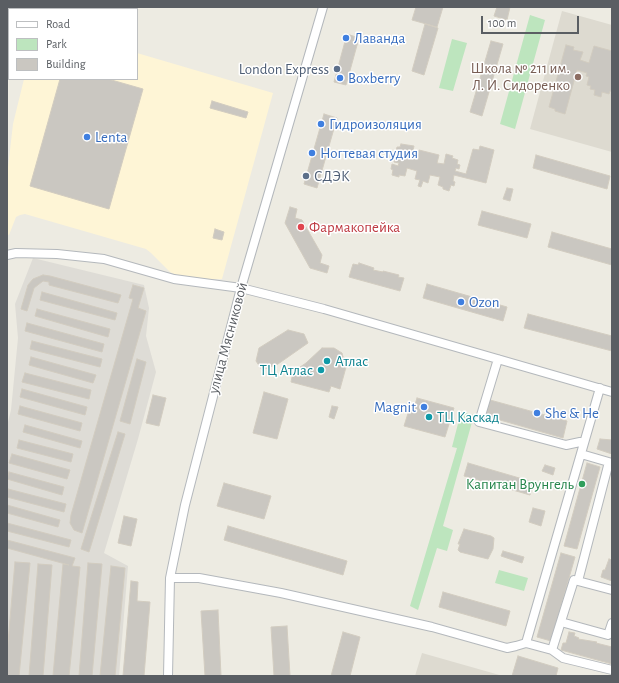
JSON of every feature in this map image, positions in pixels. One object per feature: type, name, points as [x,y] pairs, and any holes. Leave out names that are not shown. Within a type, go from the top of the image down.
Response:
[{"type":"street","name":"улица Мясниковой","points":[[168,676],[170,578],[185,505],[241,288],[323,7]]},
{"type":"street","points":[[7,255],[16,253],[57,254],[104,259],[174,279],[241,288],[320,308],[612,392]]},
{"type":"street","points":[[498,359],[479,422],[566,445],[580,442]]},
{"type":"street","points":[[526,643],[600,388]]},
{"type":"street","points":[[578,581],[611,462],[581,454]]},
{"type":"street","points":[[170,578],[199,578],[281,593],[432,627],[507,648],[526,643],[552,650],[563,658],[612,670]]},
{"type":"street","points":[[552,650],[574,580],[612,590]]},
{"type":"street","points":[[561,622],[608,635],[612,623]]},
{"type":"shaded area","name":"Школа № 211 им. Л. И. Сидоренко","points":[[562,11],[612,25],[612,152],[530,129]]},
{"type":"shaded area","points":[[138,53],[273,93],[222,279],[176,275],[170,272],[146,249],[25,214],[16,217],[9,235],[7,234],[7,176],[13,124],[24,80],[138,80]]},
{"type":"shaded area","points":[[33,258],[144,285],[149,308],[146,336],[156,372],[138,439],[104,553],[128,566],[119,676],[7,676],[7,426],[11,410],[18,338],[15,304]]},
{"type":"shaded area","points":[[422,653],[503,676],[415,676]]},
{"type":"green space","points":[[530,15],[545,20],[515,129],[500,124]]},
{"type":"green space","points":[[452,39],[467,43],[453,91],[439,88]]},
{"type":"green space","points":[[461,412],[474,415],[443,526],[453,530],[447,551],[437,548],[418,610],[410,606],[457,448],[452,447]]},
{"type":"green space","points":[[499,570],[528,578],[524,591],[495,583]]},
{"type":"building","points":[[416,7],[443,7],[437,27],[412,20]]},
{"type":"building","points":[[497,7],[510,7],[507,20],[494,16]]},
{"type":"building","points":[[425,24],[438,28],[424,75],[412,71]]},
{"type":"building","points":[[347,34],[359,38],[346,85],[334,82]]},
{"type":"building","points":[[491,41],[503,44],[482,116],[470,112]]},
{"type":"building","points":[[566,45],[574,47],[573,50],[583,52],[580,60],[589,63],[594,46],[612,51],[612,91],[610,91],[609,94],[602,92],[601,97],[594,95],[595,90],[590,89],[591,86],[587,85],[589,77],[586,76],[587,73],[577,70],[565,114],[555,111],[555,109],[549,107]]},
{"type":"building","name":"Lenta","points":[[60,80],[112,80],[143,89],[109,209],[30,186]]},
{"type":"building","points":[[212,101],[248,112],[246,118],[210,108]]},
{"type":"building","points":[[324,114],[337,118],[317,188],[304,184]]},
{"type":"building","points":[[401,144],[414,146],[412,155],[417,157],[419,150],[439,155],[437,163],[444,164],[446,154],[453,156],[452,158],[458,160],[457,164],[460,165],[459,169],[456,168],[455,171],[466,174],[473,149],[479,150],[480,146],[494,150],[486,183],[454,175],[454,186],[451,185],[449,191],[438,185],[440,177],[430,175],[428,183],[423,181],[421,187],[418,186],[420,180],[415,179],[417,171],[407,168],[405,176],[399,175],[399,177],[392,175],[392,164],[398,166],[399,163],[394,162],[395,158],[397,159],[399,152],[396,151],[397,147],[400,147]]},
{"type":"building","points":[[536,155],[610,176],[607,189],[533,168]]},
{"type":"building","points":[[507,188],[513,189],[510,201],[503,199]]},
{"type":"building","points":[[290,207],[297,209],[295,218],[302,220],[322,255],[320,263],[329,266],[327,273],[310,268],[285,223]]},
{"type":"building","points":[[482,211],[531,224],[527,238],[478,225]]},
{"type":"building","points":[[215,229],[224,232],[222,240],[213,238]]},
{"type":"building","points":[[552,232],[612,249],[612,265],[548,247]]},
{"type":"building","points":[[359,263],[374,268],[373,270],[399,275],[398,277],[404,278],[400,291],[349,277],[353,264],[358,265]]},
{"type":"building","points":[[43,275],[121,295],[118,303],[49,285],[49,282],[43,281],[34,288],[27,311],[21,309],[28,285],[33,279]]},
{"type":"building","points":[[427,284],[507,307],[503,321],[423,298]]},
{"type":"building","points":[[133,285],[144,288],[138,308],[146,311],[82,533],[74,530],[70,523],[71,515],[133,299],[129,298]]},
{"type":"building","points":[[42,292],[117,313],[115,320],[40,300]]},
{"type":"building","points":[[37,309],[110,329],[108,337],[35,316]]},
{"type":"building","points":[[528,314],[612,336],[612,351],[524,328]]},
{"type":"building","points":[[27,323],[104,344],[102,352],[25,331]]},
{"type":"building","points":[[288,330],[304,334],[308,343],[278,364],[262,370],[256,361],[259,348]]},
{"type":"building","points":[[32,341],[102,359],[100,367],[30,349]]},
{"type":"building","name":"ТЦ Атлас","points":[[322,348],[334,348],[342,353],[343,357],[348,360],[340,389],[331,386],[329,392],[291,382],[293,372],[306,363]]},
{"type":"building","points":[[31,357],[96,375],[93,383],[29,365]]},
{"type":"building","points":[[137,359],[146,362],[130,424],[120,421]]},
{"type":"building","points":[[25,373],[91,390],[89,399],[22,382]]},
{"type":"building","points":[[22,389],[87,407],[85,415],[20,397]]},
{"type":"building","points":[[264,392],[288,399],[277,439],[253,433]]},
{"type":"building","points":[[153,395],[166,398],[159,426],[146,423]]},
{"type":"building","name":"ТЦ Каскад","points":[[417,398],[454,408],[445,437],[404,426],[410,407],[414,408]]},
{"type":"building","points":[[490,400],[567,421],[563,438],[486,416]]},
{"type":"building","points":[[20,406],[82,423],[80,431],[18,414]]},
{"type":"building","points":[[332,406],[338,407],[334,419],[329,417]]},
{"type":"building","points":[[25,425],[82,441],[80,448],[23,432]]},
{"type":"building","points":[[118,432],[125,434],[89,552],[81,549]]},
{"type":"building","points":[[600,439],[612,440],[612,454],[597,449]]},
{"type":"building","points":[[19,440],[73,454],[71,462],[17,448]]},
{"type":"building","points":[[12,454],[70,470],[67,479],[9,463]]},
{"type":"building","points":[[468,463],[533,482],[530,495],[464,476]]},
{"type":"building","points":[[587,463],[600,467],[577,549],[564,546]]},
{"type":"building","points":[[545,465],[555,468],[553,475],[542,471]]},
{"type":"building","points":[[9,472],[64,487],[62,495],[7,479]]},
{"type":"building","points":[[224,483],[271,496],[264,519],[217,506]]},
{"type":"building","points":[[8,489],[66,504],[64,512],[7,497]]},
{"type":"building","points":[[7,505],[60,520],[58,527],[7,513]]},
{"type":"building","points":[[533,508],[545,511],[541,526],[529,522]]},
{"type":"building","points":[[124,516],[137,519],[131,546],[118,543]]},
{"type":"building","points":[[7,523],[71,540],[69,547],[7,531]]},
{"type":"building","points":[[228,526],[347,561],[343,575],[224,540]]},
{"type":"building","points":[[464,529],[494,538],[493,549],[488,559],[460,552],[458,550],[460,544],[458,544]]},
{"type":"building","points":[[7,540],[75,558],[72,566],[80,567],[69,676],[53,676],[63,564],[69,565],[7,548]]},
{"type":"building","points":[[503,551],[524,557],[522,563],[501,556]]},
{"type":"building","points":[[561,553],[575,557],[551,641],[537,637]]},
{"type":"building","points":[[609,559],[612,560],[612,581],[601,577]]},
{"type":"building","points":[[15,562],[30,563],[19,676],[7,676],[7,654]]},
{"type":"building","points":[[88,563],[102,564],[92,676],[79,676]]},
{"type":"building","points":[[38,564],[52,565],[43,676],[29,676]]},
{"type":"building","points":[[111,566],[125,568],[115,676],[100,676]]},
{"type":"building","points":[[131,581],[138,582],[137,601],[150,602],[144,676],[123,676]]},
{"type":"building","points":[[443,592],[510,611],[506,626],[439,607]]},
{"type":"building","points":[[218,610],[221,676],[205,676],[201,611]]},
{"type":"building","points":[[287,626],[290,676],[274,676],[271,627]]},
{"type":"building","points":[[343,632],[360,637],[350,676],[331,676]]},
{"type":"building","points":[[569,632],[575,633],[574,636],[579,638],[578,639],[597,642],[596,643],[612,647],[612,664],[561,650],[563,643],[566,643]]},
{"type":"building","points":[[518,656],[558,668],[556,676],[512,676]]},
{"type":"place","name":"Лаванда","points":[[346,38]]},
{"type":"place","name":"London Express","points":[[337,69]]},
{"type":"place","name":"Школа № 211 им. Л. И. Сидоренко","points":[[578,77]]},
{"type":"place","name":"Boxberry","points":[[340,78]]},
{"type":"place","name":"Гидроизоляция","points":[[321,124]]},
{"type":"place","name":"Lenta","points":[[87,137]]},
{"type":"place","name":"Ногтевая студия","points":[[312,153]]},
{"type":"place","name":"СДЭК","points":[[306,176]]},
{"type":"place","name":"Фармакопейка","points":[[301,227]]},
{"type":"place","name":"Ozon","points":[[461,302]]},
{"type":"place","name":"Атлас","points":[[327,361]]},
{"type":"place","name":"ТЦ Атлас","points":[[321,370]]},
{"type":"place","name":"Magnit","points":[[424,407]]},
{"type":"place","name":"She & He","points":[[537,413]]},
{"type":"place","name":"ТЦ Каскад","points":[[429,417]]},
{"type":"place","name":"Капитан Врунгель","points":[[582,484]]}]
